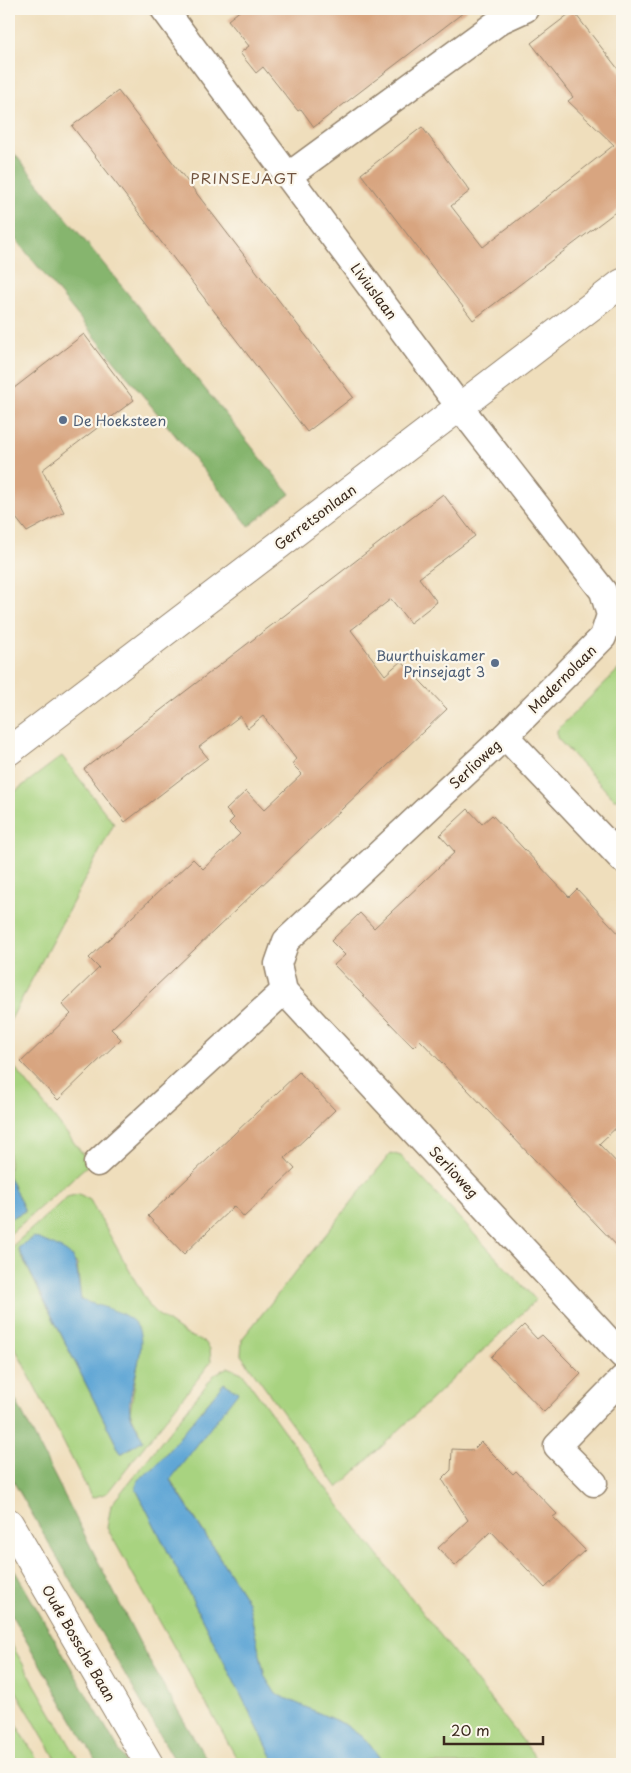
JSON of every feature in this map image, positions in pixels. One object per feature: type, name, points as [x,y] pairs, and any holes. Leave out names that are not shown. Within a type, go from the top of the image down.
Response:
[{"type":"street","name":"Liviuslaan","points":[[164,9],[459,406]]},
{"type":"street","points":[[288,176],[500,15],[525,9]]},
{"type":"street","name":"Gerretsonlaan","points":[[9,751],[622,283]]},
{"type":"street","name":"Madernolaan","points":[[459,406],[603,591],[610,615],[603,638],[505,736]]},
{"type":"street","points":[[505,736],[622,859]]},
{"type":"street","name":"Serlioweg","points":[[505,736],[286,940],[278,964],[284,991],[622,1355]]},
{"type":"street","points":[[97,1163],[284,991]]},
{"type":"street","points":[[594,1483],[557,1446],[622,1379]]},
{"type":"street","name":"Oude Bossche Baan","points":[[9,1523],[149,1764]]},
{"type":"green space","points":[[9,147],[290,494],[249,526],[9,231]]},
{"type":"green space","points":[[622,666],[622,799],[614,799],[557,738],[557,730]]},
{"type":"green space","points":[[62,756],[114,824],[9,1023],[9,796]]},
{"type":"green space","points":[[9,1060],[90,1163],[9,1235],[9,1219],[25,1211],[9,1177]]},
{"type":"green space","points":[[391,1153],[401,1156],[536,1300],[338,1488],[241,1355],[242,1339]]},
{"type":"green space","points":[[79,1194],[90,1200],[150,1307],[185,1334],[205,1342],[210,1349],[211,1362],[107,1493],[92,1498],[9,1336],[9,1249],[67,1197]],"holes":[[[18,1249],[77,1263],[81,1300],[123,1316],[139,1332],[140,1351],[130,1412],[143,1440],[121,1454]]]},
{"type":"green space","points":[[228,1367],[242,1373],[318,1478],[533,1754],[537,1764],[380,1764],[379,1757],[366,1740],[344,1724],[276,1695],[265,1677],[248,1602],[170,1479],[237,1392],[224,1383],[155,1467],[138,1480],[136,1489],[276,1764],[240,1764],[107,1528],[111,1505],[215,1374]]},
{"type":"green space","points":[[9,1387],[148,1659],[209,1764],[177,1764],[9,1474]]},
{"type":"green space","points":[[9,1561],[127,1764],[98,1764],[9,1611]]},
{"type":"green space","points":[[9,1640],[81,1764],[59,1764],[9,1679]]},
{"type":"green space","points":[[9,1712],[40,1764],[9,1764]]},
{"type":"water","points":[[9,1177],[25,1211],[9,1219]]},
{"type":"water","points":[[34,1237],[60,1248],[72,1257],[77,1272],[81,1300],[123,1314],[134,1322],[139,1330],[141,1341],[140,1353],[132,1391],[130,1412],[143,1440],[121,1454],[18,1248]]},
{"type":"water","points":[[224,1383],[238,1392],[170,1480],[248,1602],[265,1677],[276,1694],[344,1724],[366,1740],[379,1757],[380,1764],[276,1764],[136,1489],[138,1480],[155,1467]]},
{"type":"building","points":[[242,9],[468,9],[314,127],[301,109],[298,111],[263,67],[256,73],[240,53],[249,46],[228,20]]},
{"type":"building","points":[[573,11],[622,74],[622,207],[473,320],[361,174],[422,127],[470,191],[451,206],[483,247],[614,145],[568,101],[573,97],[531,43]]},
{"type":"building","points":[[118,91],[353,397],[307,432],[72,126]]},
{"type":"building","points":[[84,334],[134,400],[42,470],[64,512],[27,532],[9,509],[9,392]]},
{"type":"building","points":[[443,494],[475,536],[419,578],[437,602],[410,623],[391,599],[351,630],[385,675],[401,661],[447,709],[111,1029],[121,1039],[58,1100],[21,1062],[71,1014],[62,1004],[99,968],[89,958],[193,859],[203,869],[240,834],[229,823],[234,818],[226,810],[246,791],[264,810],[302,774],[292,764],[296,759],[263,716],[248,728],[240,716],[199,747],[208,758],[125,822],[84,769]]},
{"type":"building","points":[[468,809],[482,824],[492,815],[569,897],[577,889],[622,937],[622,1122],[599,1144],[622,1168],[622,1251],[420,1040],[413,1047],[334,965],[345,955],[331,941],[360,913],[374,928],[455,852],[440,835]]},
{"type":"building","points":[[299,1072],[335,1110],[285,1158],[295,1169],[244,1217],[234,1206],[184,1254],[148,1216]]},
{"type":"building","points":[[524,1325],[537,1339],[542,1335],[581,1374],[544,1412],[491,1357]]},
{"type":"building","points":[[481,1442],[513,1474],[516,1471],[557,1514],[553,1517],[585,1550],[545,1588],[491,1531],[455,1566],[438,1548],[468,1520],[442,1479],[451,1470],[452,1449],[473,1450]]},
{"type":"place","name":"De Hoeksteen","points":[[63,420]]},
{"type":"place","name":"Buurthuiskamer Prinsejagt 3","points":[[495,663]]},
{"type":"district","name":"PRINSEJAGT","points":[[244,177]]}]
